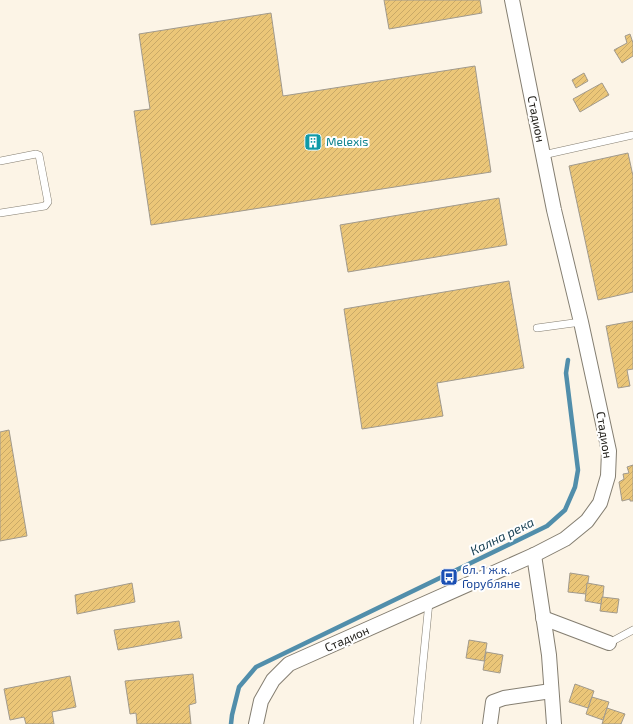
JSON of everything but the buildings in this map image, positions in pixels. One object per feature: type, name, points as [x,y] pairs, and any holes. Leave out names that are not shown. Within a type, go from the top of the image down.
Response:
[{"type":"street","name":"Стадион","points":[[256,724],[261,701],[273,680],[289,664],[565,540],[587,521],[600,503],[608,476],[609,451],[581,322],[554,210],[512,0]]},
{"type":"street","points":[[534,555],[549,655],[551,691],[555,722]]},
{"type":"street","points":[[543,618],[609,643]]},
{"type":"street","points":[[490,724],[493,702],[504,698],[551,691]]},
{"type":"lane","points":[[543,155],[633,135]]},
{"type":"lane","points":[[0,161],[36,154],[39,155],[48,202],[44,206],[0,213]]},
{"type":"lane","points":[[537,328],[581,322]]},
{"type":"lane","points":[[415,723],[429,602]]},
{"type":"lane","points":[[609,643],[633,630]]},
{"type":"waterway","name":"Кална река","points":[[231,724],[239,687],[256,667],[547,526],[565,510],[575,487],[578,470],[566,373],[568,360]]},
{"type":"place","name":"Мelexis","points":[[313,142]]},
{"type":"place","name":"бл. 1 ж.к. Горубляне","points":[[449,577]]}]
